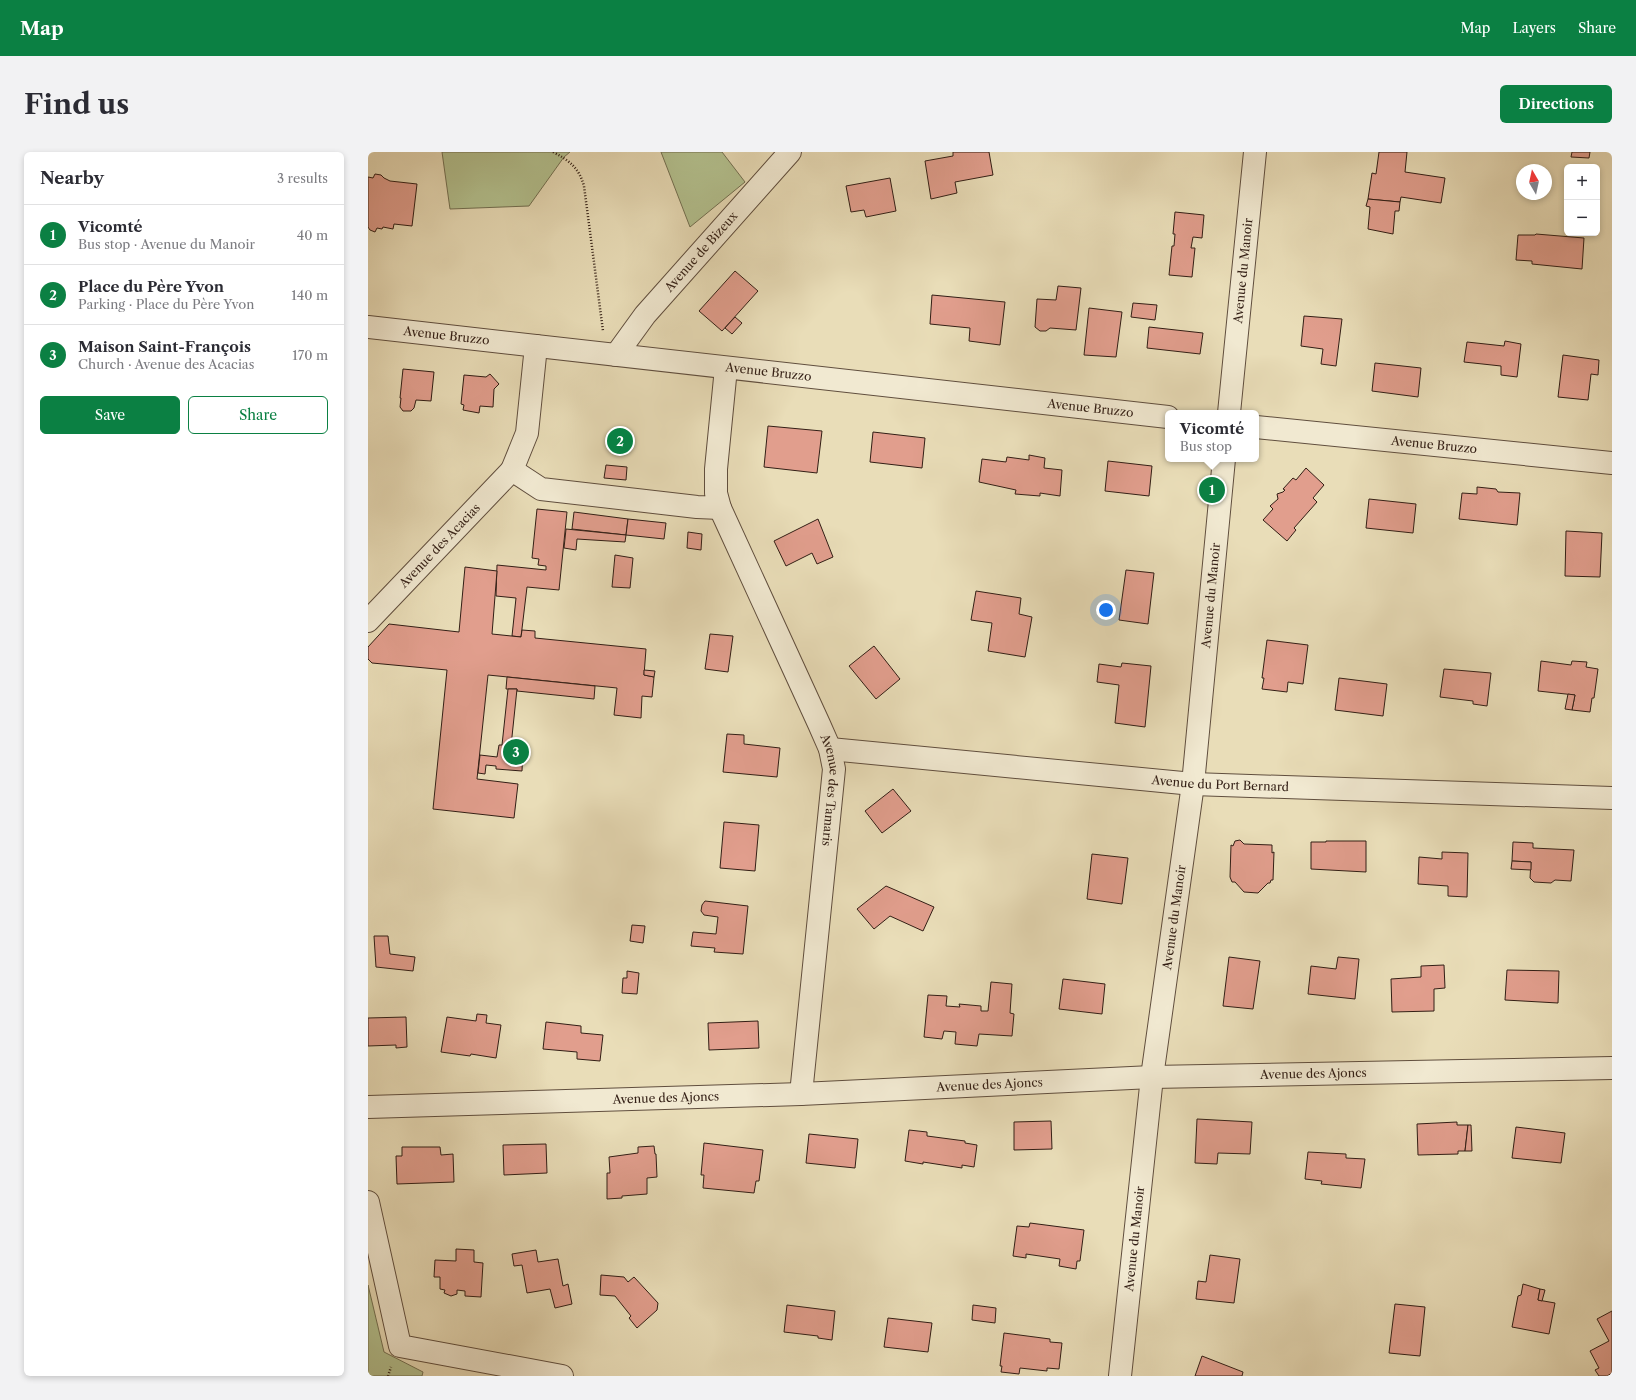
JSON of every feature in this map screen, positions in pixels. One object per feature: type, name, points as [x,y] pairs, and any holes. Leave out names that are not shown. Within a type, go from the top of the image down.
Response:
[{"type":"street","name":"Avenue de Bizeux","points":[[611,354],[790,152]]},
{"type":"street","name":"Avenue du Manoir","points":[[1229,410],[1255,152]]},
{"type":"street","name":"Avenue Bruzzo","points":[[368,327],[1165,417]]},
{"type":"street","points":[[536,346],[527,433],[512,470],[541,489],[697,507],[720,508]]},
{"type":"street","name":"Avenue des Tamaris","points":[[726,368],[716,470],[716,493],[720,508],[830,749],[834,769],[801,1094]]},
{"type":"street","name":"Avenue Bruzzo","points":[[1259,427],[1612,462]]},
{"type":"street","name":"Avenue du Manoir","points":[[1120,1376],[1152,1077],[1193,784],[1224,462]]},
{"type":"street","name":"Avenue des Acacias","points":[[368,621],[512,470]]},
{"type":"street","name":"Avenue du Port Bernard","points":[[830,749],[1193,784],[1612,798]]},
{"type":"street","name":"Avenue des Ajoncs","points":[[368,1107],[801,1094],[1152,1077],[1612,1068]]},
{"type":"street","points":[[368,1202],[400,1346],[524,1373],[562,1376]]},
{"type":"path","points":[[553,152],[572,164],[581,174],[611,354]]},
{"type":"green space","points":[[442,152],[570,152],[564,157],[529,206],[450,209]]},
{"type":"green space","points":[[661,152],[722,152],[745,182],[690,227]]},
{"type":"green space","points":[[368,1285],[384,1352],[423,1372],[422,1376],[368,1376]]},
{"type":"building","points":[[953,152],[989,152],[993,175],[955,182],[957,193],[931,199],[925,161],[953,156]]},
{"type":"building","points":[[1379,152],[1407,152],[1405,172],[1445,178],[1441,203],[1401,197],[1400,202],[1368,199],[1372,173],[1376,174]]},
{"type":"building","points":[[1572,152],[1590,152],[1589,158],[1571,157]]},
{"type":"building","points":[[375,174],[381,175],[390,181],[417,184],[412,226],[394,224],[393,229],[383,227],[382,229],[377,228],[375,232],[370,230],[368,227],[368,177],[373,178]]},
{"type":"building","points":[[890,178],[896,211],[866,217],[864,210],[851,212],[846,186]]},
{"type":"building","points":[[1368,199],[1400,202],[1399,211],[1395,211],[1393,234],[1368,229],[1370,207],[1366,206]]},
{"type":"building","points":[[1175,212],[1204,215],[1202,238],[1193,237],[1191,248],[1195,248],[1192,277],[1169,275],[1172,246],[1174,246],[1175,234],[1173,234]]},
{"type":"building","points":[[1536,234],[1584,238],[1582,269],[1532,264],[1532,261],[1516,260],[1518,235]]},
{"type":"building","points":[[735,271],[758,291],[722,331],[699,311]]},
{"type":"building","points":[[1058,286],[1081,288],[1076,330],[1050,328],[1046,331],[1040,331],[1035,327],[1037,299],[1056,300]]},
{"type":"building","points":[[932,295],[1005,302],[1000,345],[969,341],[970,328],[930,324]]},
{"type":"building","points":[[1133,303],[1157,305],[1155,320],[1131,317]]},
{"type":"building","points":[[1089,308],[1122,312],[1116,357],[1084,355]]},
{"type":"building","points":[[1304,316],[1342,319],[1336,366],[1321,364],[1323,349],[1301,346]]},
{"type":"building","points":[[735,317],[742,323],[732,334],[725,328]]},
{"type":"building","points":[[1149,327],[1203,333],[1200,354],[1147,348]]},
{"type":"building","points":[[1505,341],[1521,344],[1517,377],[1501,375],[1501,366],[1464,362],[1467,342],[1504,346]]},
{"type":"building","points":[[1563,355],[1599,360],[1598,375],[1591,374],[1588,400],[1558,397]]},
{"type":"building","points":[[1375,363],[1421,368],[1418,397],[1372,391]]},
{"type":"building","points":[[403,369],[434,372],[431,401],[416,400],[414,408],[411,411],[403,411],[400,407]]},
{"type":"building","points":[[490,374],[499,384],[494,389],[493,407],[480,406],[479,413],[463,410],[464,405],[461,404],[464,375],[486,377]]},
{"type":"building","points":[[768,426],[822,431],[817,473],[764,467]]},
{"type":"building","points":[[873,432],[925,438],[922,468],[870,462]]},
{"type":"building","points":[[1029,455],[1045,458],[1044,468],[1062,470],[1060,496],[1040,493],[1040,496],[1015,494],[1016,490],[979,482],[982,459],[1006,462],[1007,457],[1029,460]]},
{"type":"building","points":[[1108,461],[1152,466],[1149,496],[1105,491]]},
{"type":"building","points":[[606,465],[627,467],[626,480],[604,478]]},
{"type":"building","points":[[1306,468],[1324,485],[1313,498],[1317,502],[1294,528],[1296,530],[1287,541],[1263,520],[1273,509],[1270,506],[1278,499],[1277,494],[1283,492],[1285,490],[1283,489],[1293,478],[1296,480]]},
{"type":"building","points":[[1477,487],[1496,489],[1498,492],[1520,493],[1517,525],[1459,519],[1462,493],[1477,494]]},
{"type":"building","points":[[1369,499],[1416,504],[1413,533],[1366,528]]},
{"type":"building","points":[[537,509],[567,512],[559,590],[527,587],[521,637],[512,636],[516,598],[496,596],[497,565],[546,570],[546,566],[538,565],[539,559],[532,558]]},
{"type":"building","points":[[574,512],[628,519],[626,535],[572,529]]},
{"type":"building","points":[[628,519],[666,523],[664,539],[626,535]]},
{"type":"building","points":[[818,519],[833,557],[817,564],[812,553],[786,566],[774,541]]},
{"type":"building","points":[[566,529],[626,535],[625,542],[577,539],[576,550],[564,548]]},
{"type":"building","points":[[1566,531],[1602,533],[1600,577],[1565,576]]},
{"type":"building","points":[[688,532],[702,534],[701,550],[687,548]]},
{"type":"building","points":[[615,555],[633,558],[630,588],[612,587]]},
{"type":"building","points":[[465,567],[497,571],[492,634],[521,637],[522,630],[535,631],[535,638],[646,649],[644,675],[654,677],[652,697],[642,696],[641,718],[614,715],[617,688],[488,675],[477,779],[518,784],[514,818],[433,809],[447,670],[372,663],[368,659],[368,647],[389,624],[459,632]]},
{"type":"building","points":[[1126,570],[1154,573],[1148,624],[1119,620]]},
{"type":"building","points":[[976,591],[1021,598],[1019,614],[1032,617],[1025,657],[988,651],[992,623],[971,620]]},
{"type":"building","points":[[710,634],[733,636],[728,672],[705,669]]},
{"type":"building","points":[[1267,640],[1308,645],[1303,684],[1288,682],[1287,692],[1262,689]]},
{"type":"building","points":[[874,646],[900,679],[876,699],[849,666]]},
{"type":"building","points":[[1541,661],[1571,665],[1572,661],[1587,662],[1586,667],[1598,669],[1594,698],[1592,698],[1590,712],[1572,710],[1575,695],[1538,691]]},
{"type":"building","points":[[1122,663],[1151,666],[1145,727],[1115,723],[1119,685],[1097,682],[1099,664],[1121,667]]},
{"type":"building","points":[[1444,669],[1491,673],[1487,706],[1473,704],[1473,701],[1440,697]]},
{"type":"building","points":[[644,670],[655,671],[654,677],[644,675]]},
{"type":"building","points":[[507,677],[595,686],[594,699],[517,691],[517,689],[506,689]]},
{"type":"building","points":[[1339,678],[1387,684],[1383,716],[1335,710]]},
{"type":"building","points":[[508,689],[517,689],[511,746],[523,748],[522,771],[496,769],[496,766],[486,765],[485,774],[478,773],[480,755],[497,757],[499,745],[502,745]]},
{"type":"building","points":[[1568,694],[1575,695],[1572,710],[1565,709]]},
{"type":"building","points":[[727,734],[744,735],[744,744],[780,748],[777,777],[723,772]]},
{"type":"building","points":[[893,789],[911,811],[882,833],[865,811]]},
{"type":"building","points":[[724,822],[759,825],[755,871],[720,868]]},
{"type":"building","points":[[1240,840],[1244,844],[1272,845],[1272,853],[1274,852],[1273,880],[1271,880],[1270,883],[1268,883],[1258,893],[1244,892],[1235,882],[1232,882],[1230,877],[1231,845],[1233,846],[1235,841]]},
{"type":"building","points":[[1366,841],[1366,872],[1311,869],[1311,842]]},
{"type":"building","points":[[1513,842],[1533,843],[1533,848],[1574,850],[1571,881],[1555,880],[1551,883],[1534,882],[1530,878],[1531,862],[1512,861]]},
{"type":"building","points":[[1442,852],[1468,853],[1467,897],[1448,896],[1448,886],[1418,884],[1419,857],[1442,859]]},
{"type":"building","points":[[1092,854],[1128,858],[1122,904],[1087,899]]},
{"type":"building","points":[[1512,861],[1531,862],[1531,870],[1511,869]]},
{"type":"building","points":[[886,886],[934,907],[923,931],[890,916],[874,929],[857,909]]},
{"type":"building","points":[[705,901],[748,906],[743,954],[714,952],[715,948],[691,946],[693,932],[716,934],[718,917],[704,915],[701,911],[702,905]]},
{"type":"building","points":[[632,925],[645,926],[643,943],[630,941]]},
{"type":"building","points":[[374,936],[388,936],[390,954],[415,957],[413,971],[376,967]]},
{"type":"building","points":[[1229,957],[1260,961],[1253,1009],[1223,1006]]},
{"type":"building","points":[[1338,957],[1359,959],[1355,999],[1308,994],[1311,966],[1336,969]]},
{"type":"building","points":[[1444,965],[1445,988],[1434,989],[1434,1011],[1392,1012],[1391,979],[1421,977],[1421,966]]},
{"type":"building","points":[[1507,970],[1559,971],[1558,1003],[1505,1000]]},
{"type":"building","points":[[627,971],[639,973],[637,994],[622,993],[623,978],[627,978]]},
{"type":"building","points":[[1063,979],[1105,984],[1102,1014],[1059,1009]]},
{"type":"building","points":[[991,982],[1012,984],[1010,1013],[1014,1014],[1012,1036],[979,1034],[977,1046],[955,1044],[956,1032],[944,1031],[942,1039],[924,1037],[928,995],[947,996],[946,1006],[960,1007],[959,1004],[981,1006],[981,1011],[988,1011]]},
{"type":"building","points":[[477,1014],[487,1015],[486,1023],[501,1025],[496,1058],[471,1054],[470,1056],[441,1052],[447,1017],[476,1021]]},
{"type":"building","points":[[406,1017],[407,1047],[396,1048],[396,1045],[368,1046],[368,1018]]},
{"type":"building","points":[[758,1021],[759,1048],[709,1050],[708,1023]]},
{"type":"building","points":[[546,1022],[581,1026],[581,1033],[603,1035],[600,1061],[577,1059],[577,1052],[543,1049]]},
{"type":"building","points":[[1197,1119],[1252,1122],[1250,1154],[1218,1153],[1217,1164],[1195,1163]]},
{"type":"building","points":[[1051,1121],[1052,1149],[1014,1150],[1014,1122]]},
{"type":"building","points":[[1457,1122],[1457,1125],[1468,1125],[1465,1151],[1458,1151],[1458,1154],[1418,1155],[1417,1124]]},
{"type":"building","points":[[1468,1125],[1471,1125],[1472,1151],[1465,1151]]},
{"type":"building","points":[[1516,1127],[1565,1133],[1561,1163],[1512,1158]]},
{"type":"building","points":[[909,1130],[927,1132],[927,1136],[965,1141],[965,1143],[977,1145],[974,1167],[962,1165],[962,1168],[923,1162],[923,1164],[905,1161]]},
{"type":"building","points":[[809,1134],[858,1139],[855,1168],[806,1163]]},
{"type":"building","points":[[704,1143],[763,1150],[759,1181],[756,1181],[754,1193],[703,1188],[704,1175],[701,1175]]},
{"type":"building","points":[[546,1144],[547,1173],[504,1175],[503,1145]]},
{"type":"building","points":[[654,1146],[656,1154],[657,1177],[647,1178],[647,1194],[607,1199],[607,1173],[610,1173],[609,1157],[638,1153],[638,1147]]},
{"type":"building","points":[[402,1147],[440,1147],[441,1155],[453,1154],[454,1182],[397,1184],[396,1156],[402,1156]]},
{"type":"building","points":[[1308,1152],[1346,1154],[1346,1158],[1365,1159],[1361,1188],[1321,1184],[1322,1181],[1305,1179]]},
{"type":"building","points":[[1030,1223],[1084,1230],[1080,1261],[1077,1261],[1076,1269],[1059,1266],[1060,1259],[1026,1254],[1026,1258],[1013,1256],[1017,1226],[1029,1227]]},
{"type":"building","points":[[456,1249],[474,1250],[474,1262],[483,1263],[481,1297],[465,1296],[465,1291],[457,1290],[457,1294],[451,1296],[444,1293],[445,1290],[440,1289],[440,1277],[434,1277],[435,1260],[456,1261]]},
{"type":"building","points":[[536,1250],[538,1262],[558,1259],[563,1286],[568,1284],[572,1304],[555,1308],[550,1289],[527,1293],[522,1265],[514,1266],[512,1254]]},
{"type":"building","points":[[1210,1255],[1240,1259],[1234,1303],[1196,1299],[1198,1281],[1206,1282]]},
{"type":"building","points":[[601,1275],[624,1277],[628,1282],[634,1277],[658,1303],[657,1310],[637,1328],[629,1318],[631,1316],[615,1296],[600,1295]]},
{"type":"building","points":[[1523,1284],[1540,1289],[1538,1300],[1555,1303],[1549,1334],[1512,1327],[1518,1296],[1521,1295]]},
{"type":"building","points":[[1540,1289],[1545,1290],[1542,1301],[1538,1300]]},
{"type":"building","points":[[1395,1304],[1425,1307],[1420,1356],[1389,1353]]},
{"type":"building","points":[[787,1305],[835,1311],[832,1340],[818,1338],[818,1336],[784,1332]]},
{"type":"building","points":[[973,1305],[996,1308],[995,1323],[972,1320]]},
{"type":"building","points":[[1612,1311],[1612,1373],[1607,1376],[1599,1376],[1595,1370],[1599,1368],[1590,1351],[1609,1341],[1597,1319]]},
{"type":"building","points":[[888,1318],[932,1323],[928,1352],[884,1347]]},
{"type":"building","points":[[1004,1333],[1050,1339],[1050,1342],[1062,1343],[1059,1369],[1047,1368],[1047,1371],[1020,1368],[1019,1374],[1001,1372],[1002,1366],[1000,1366]]},
{"type":"building","points":[[1202,1356],[1243,1372],[1242,1376],[1195,1376]]},
{"type":"place","name":"Place du Père Yvon","points":[[620,441]]},
{"type":"place","name":"Vicomté","points":[[1212,490]]},
{"type":"place","name":"Maison Saint-François","points":[[516,752]]}]
